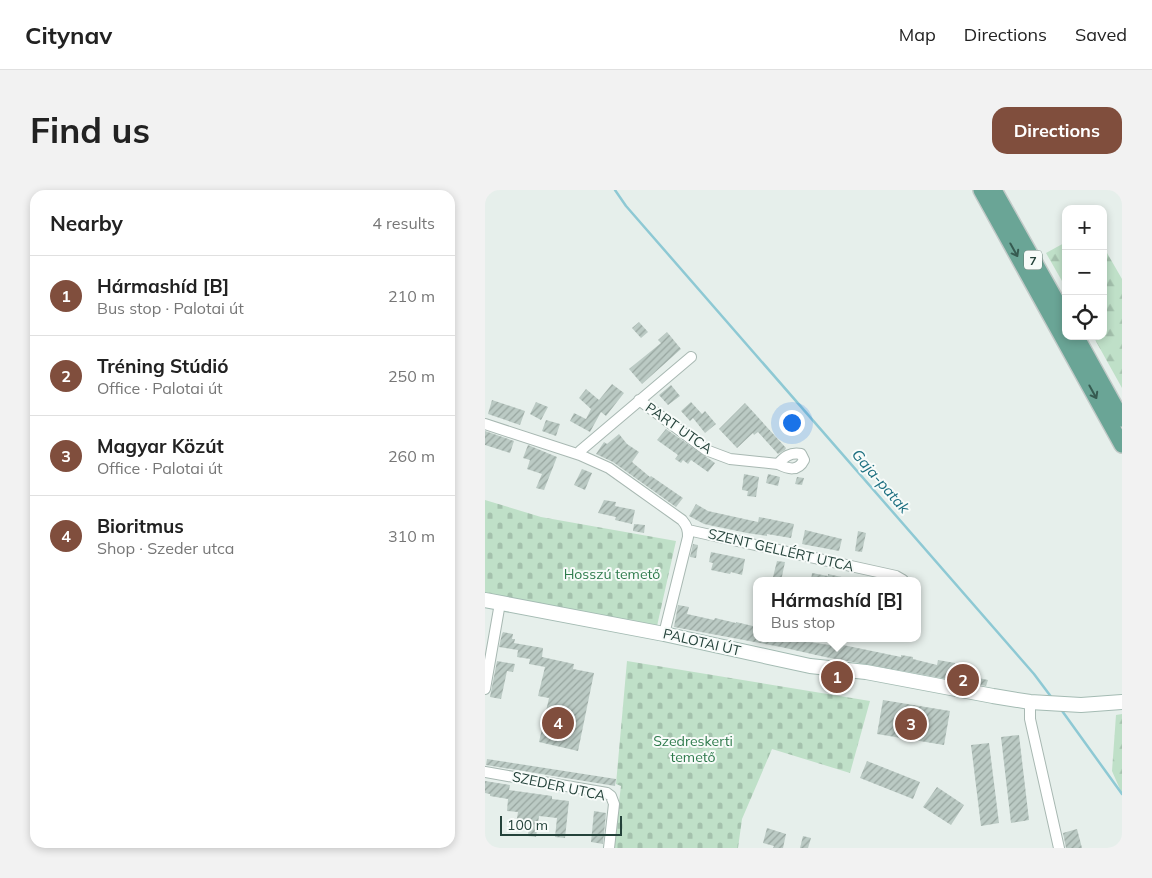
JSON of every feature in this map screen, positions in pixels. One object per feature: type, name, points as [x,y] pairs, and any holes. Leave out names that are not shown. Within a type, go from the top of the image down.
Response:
[{"type":"main road","name":"7","points":[[981,190],[1122,445]]},
{"type":"main road","name":"7","points":[[994,190],[1062,311]]},
{"type":"main road","points":[[1078,340],[1122,419]]},
{"type":"main road","name":"PALOTAI ÚT","points":[[485,600],[664,634],[810,666],[866,672],[1034,702],[1081,704],[1122,702]]},
{"type":"street","name":"PART UTCA","points":[[580,455],[580,451],[691,357]]},
{"type":"street","name":"PART UTCA","points":[[639,400],[706,450],[730,459],[778,464]]},
{"type":"street","name":"SZENT GELLÉRT UTCA","points":[[485,424],[580,455],[609,468],[682,520],[688,530],[688,537],[664,634]]},
{"type":"street","name":"SZENT GELLÉRT UTCA","points":[[688,530],[898,577]]},
{"type":"street","points":[[485,689],[500,602]]},
{"type":"street","points":[[1034,702],[1030,719],[1059,848]]},
{"type":"street","name":"SZEDER UTCA","points":[[485,772],[607,793],[611,796],[614,804],[609,848]]},
{"type":"green space","points":[[1062,244],[1062,281],[1046,253]]},
{"type":"green space","points":[[1107,253],[1122,279],[1122,388],[1095,340],[1107,340]]},
{"type":"green space","name":"Hosszú temető","points":[[485,500],[541,517],[676,541],[657,626],[485,595]]},
{"type":"green space","name":"Szedreskerti temető","points":[[627,661],[870,701],[850,773],[772,749],[742,819],[738,848],[613,848],[621,786],[616,784]]},
{"type":"green space","points":[[1122,714],[1122,794],[1112,771],[1116,715]]},
{"type":"building","points":[[639,322],[648,332],[641,338],[632,328]]},
{"type":"building","points":[[667,332],[681,349],[642,384],[629,369],[661,343],[658,340]]},
{"type":"building","points":[[612,384],[624,393],[606,416],[601,412],[590,432],[570,421],[574,413],[586,419],[591,409],[579,398],[586,389],[599,400]]},
{"type":"building","points":[[671,385],[680,396],[668,405],[659,395]]},
{"type":"building","points":[[492,400],[525,411],[520,425],[488,414]]},
{"type":"building","points":[[536,402],[548,407],[541,420],[530,414]]},
{"type":"building","points":[[691,402],[702,414],[705,411],[716,424],[705,433],[693,418],[690,421],[681,411]]},
{"type":"building","points":[[745,403],[786,448],[785,450],[778,454],[758,432],[754,435],[753,433],[737,448],[719,429]]},
{"type":"building","points":[[546,420],[560,424],[556,436],[542,431]]},
{"type":"building","points":[[666,429],[715,463],[708,472],[691,460],[688,464],[683,460],[681,463],[675,459],[678,455],[657,440]]},
{"type":"building","points":[[485,431],[514,441],[510,453],[485,445]]},
{"type":"building","points":[[619,434],[627,444],[639,452],[632,462],[650,477],[683,498],[676,507],[613,462],[596,454],[604,442],[607,444]]},
{"type":"building","points":[[528,445],[557,457],[544,490],[536,488],[542,474],[527,469],[530,460],[523,458]]},
{"type":"building","points":[[582,469],[592,473],[585,490],[574,485]]},
{"type":"building","points":[[744,474],[759,477],[756,497],[747,496],[748,491],[742,490]]},
{"type":"building","points":[[768,474],[780,477],[778,486],[766,483]]},
{"type":"building","points":[[797,477],[804,478],[802,485],[795,484]]},
{"type":"building","points":[[604,500],[616,502],[615,506],[635,510],[632,524],[615,520],[616,517],[598,513]]},
{"type":"building","points":[[696,504],[708,511],[758,522],[759,517],[794,524],[791,538],[747,533],[704,524],[689,516]]},
{"type":"building","points":[[634,524],[645,525],[644,533],[633,531]]},
{"type":"building","points":[[805,530],[842,539],[839,551],[802,544]]},
{"type":"building","points":[[858,531],[866,533],[862,552],[855,551]]},
{"type":"building","points":[[693,544],[698,545],[696,558],[690,557]]},
{"type":"building","points":[[711,552],[745,559],[742,575],[711,570],[713,563],[709,562]]},
{"type":"building","points":[[777,561],[785,562],[782,577],[773,577]]},
{"type":"building","points":[[812,573],[842,577],[812,577]]},
{"type":"building","points":[[678,605],[689,607],[687,614],[753,626],[753,642],[674,627]]},
{"type":"building","points":[[503,632],[513,634],[512,639],[515,639],[514,643],[543,648],[542,657],[574,664],[573,669],[594,673],[578,751],[539,742],[549,698],[538,696],[545,667],[529,664],[530,659],[517,657],[518,650],[499,647]]},
{"type":"building","points":[[754,642],[810,642],[842,647],[843,645],[901,657],[901,655],[913,657],[913,659],[937,665],[938,660],[966,667],[965,672],[974,674],[974,677],[988,680],[986,686],[825,657]]},
{"type":"building","points":[[497,661],[515,664],[513,672],[507,671],[501,699],[490,697]]},
{"type":"building","points":[[883,700],[950,711],[944,745],[877,734]]},
{"type":"building","points":[[1019,735],[1029,820],[1011,823],[1001,737]]},
{"type":"building","points":[[989,743],[999,823],[981,826],[971,745]]},
{"type":"building","points":[[487,759],[616,779],[615,786],[486,765]]},
{"type":"building","points":[[867,761],[920,782],[913,799],[860,778]]},
{"type":"building","points":[[485,781],[510,785],[509,790],[552,796],[552,799],[569,801],[565,838],[555,837],[557,818],[539,816],[536,837],[528,836],[529,825],[516,824],[518,812],[507,811],[508,799],[490,796],[490,794],[485,793]]},
{"type":"building","points":[[937,787],[964,805],[951,825],[923,807]]},
{"type":"building","points":[[594,811],[606,813],[603,844],[591,842]]},
{"type":"building","points":[[767,828],[786,834],[783,848],[773,848],[774,846],[763,843]]},
{"type":"building","points":[[1077,829],[1082,848],[1066,848],[1063,833]]},
{"type":"building","points":[[803,836],[811,838],[808,848],[800,848]]},
{"type":"waterway","name":"Gaja-patak","points":[[615,190],[626,206],[1034,674],[1052,698]]},
{"type":"waterway","name":"Gaja-patak","points":[[1060,708],[1122,794]]},
{"type":"place","name":"Hármashíd [B]","points":[[837,677]]},
{"type":"place","name":"Tréning Stúdió","points":[[963,680]]},
{"type":"place","name":"Bioritmus","points":[[558,723]]},
{"type":"place","name":"Magyar Közút","points":[[911,724]]}]
